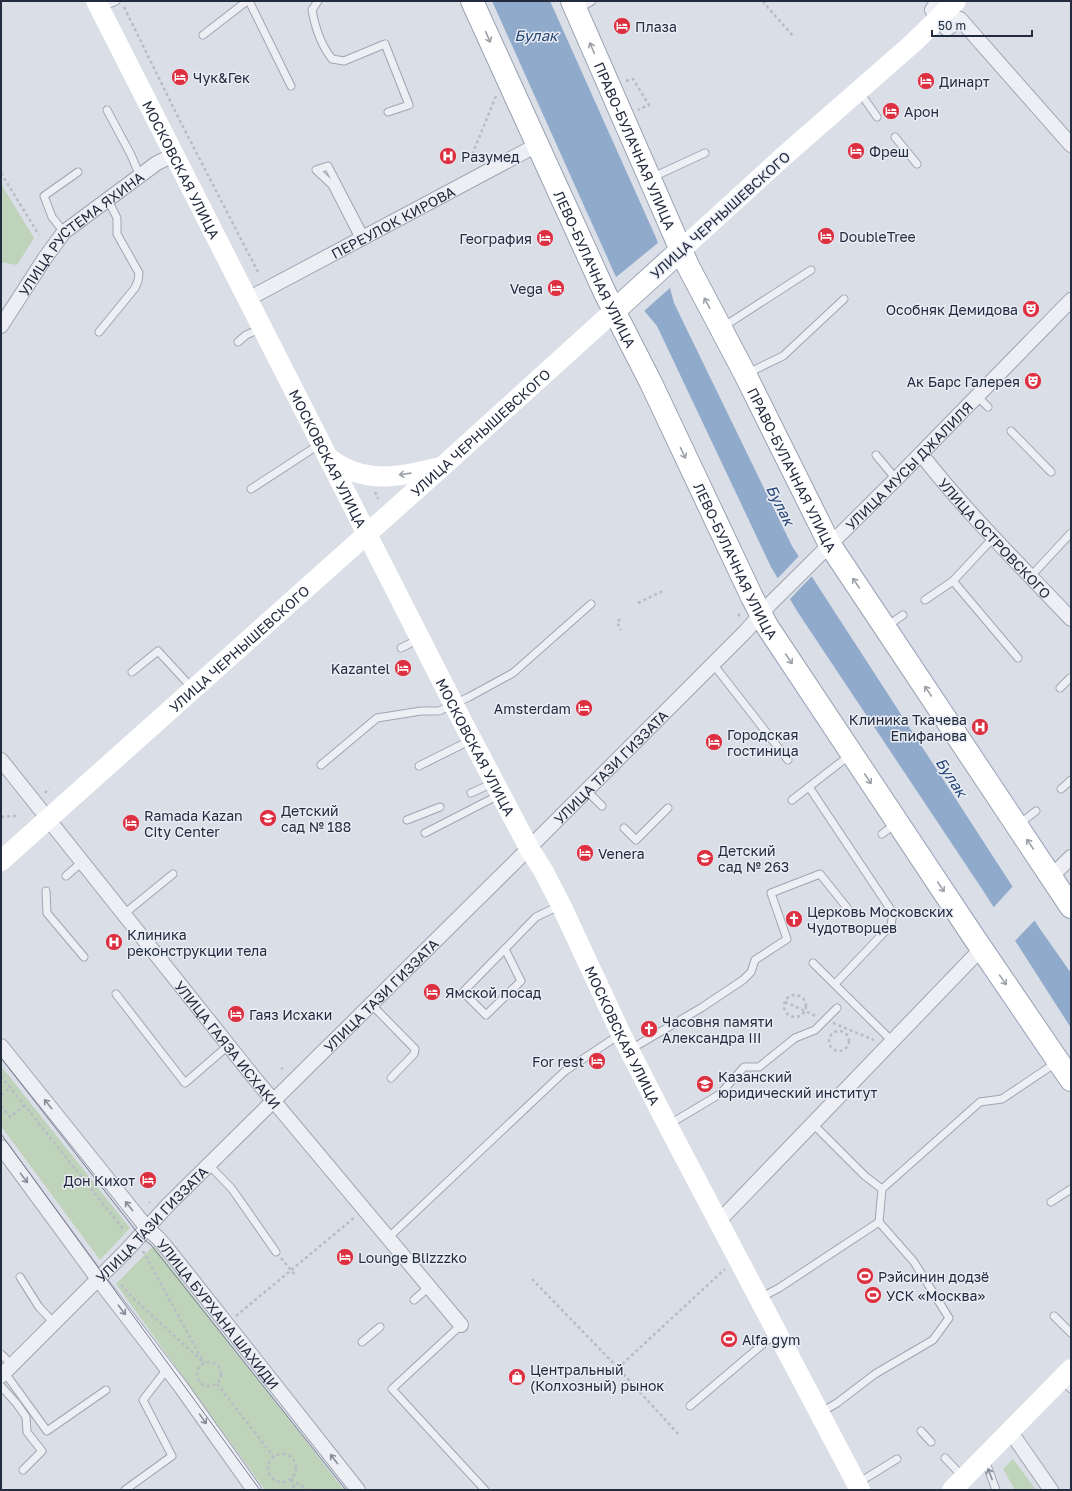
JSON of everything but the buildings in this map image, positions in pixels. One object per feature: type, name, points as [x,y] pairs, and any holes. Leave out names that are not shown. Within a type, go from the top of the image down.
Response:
[{"type":"main road","name":"ЛЕВО-БУЛАЧНАЯ УЛИЦА","points":[[472,1],[537,145],[620,306],[651,383],[752,612],[767,626],[852,754],[889,828],[982,948],[1071,1080]]},
{"type":"main road","name":"ПРАВО-БУЛАЧНАЯ УЛИЦА","points":[[580,4],[649,179],[675,256],[688,266],[745,374],[825,550],[894,621],[1017,825],[1071,907]]},
{"type":"main road","name":"УЛИЦА ЧЕРНЫШЕВСКОГО","points":[[620,306],[675,256]]},
{"type":"street","name":"МОСКОВСКАЯ УЛИЦА","points":[[104,3],[174,155],[356,510],[366,535],[529,848],[544,872],[625,1042],[776,1333],[820,1413],[858,1487]]},
{"type":"street","name":"УЛИЦА ЧЕРНЫШЕВСКОГО","points":[[675,256],[784,156],[912,44],[945,6]]},
{"type":"street","points":[[945,6],[947,29],[960,19],[1071,145]]},
{"type":"street","name":"ПЕРЕУЛОК КИРОВА","points":[[248,299],[537,145]]},
{"type":"street","name":"УЛИЦА РУСТЕМА ЯХИНА","points":[[1,326],[45,258],[64,232],[158,163],[174,155]]},
{"type":"street","name":"УЛИЦА МУСЫ ДЖАЛИЛЯ","points":[[752,612],[825,550],[1071,300]]},
{"type":"street","name":"УЛИЦА ЧЕРНЫШЕВСКОГО","points":[[1,861],[620,306]]},
{"type":"street","points":[[325,450],[339,465],[349,471],[368,476],[408,474],[443,466]]},
{"type":"street","name":"УЛИЦА ОСТРОВСКОГО","points":[[921,454],[994,537],[1071,619]]},
{"type":"street","name":"УЛИЦА ТАЗИ ГИЗЗАТА","points":[[6,1371],[274,1100],[745,632],[752,612]]},
{"type":"street","name":"УЛИЦА ГАЯЗА ИСХАКИ","points":[[1,760],[229,1045],[461,1325]]},
{"type":"street","points":[[1051,877],[1071,857]]},
{"type":"street","points":[[719,1221],[982,948]]},
{"type":"street","name":"УЛИЦА БУРХАНА ШАХИДИ","points":[[1,1046],[147,1228],[166,1247],[358,1490]]},
{"type":"street","points":[[2,1151],[167,1369],[254,1490]]},
{"type":"street","points":[[958,1484],[1010,1431],[1068,1379]]},
{"type":"street","points":[[1010,1431],[1051,1490]]},
{"type":"lane","points":[[203,34],[248,1],[291,86]]},
{"type":"lane","points":[[318,1],[312,10],[314,20],[325,50],[332,59],[344,61],[385,44],[409,105],[388,112]]},
{"type":"lane","points":[[859,91],[877,116]]},
{"type":"lane","points":[[107,110],[131,155],[140,176]]},
{"type":"lane","points":[[895,137],[917,164]]},
{"type":"lane","points":[[649,179],[705,153]]},
{"type":"lane","points":[[328,166],[362,238],[332,185],[316,170],[328,166]]},
{"type":"lane","points":[[64,232],[52,217],[44,196],[78,172]]},
{"type":"lane","points":[[99,332],[135,288],[139,273],[118,234],[117,218],[108,200]]},
{"type":"lane","points":[[721,328],[811,270]]},
{"type":"lane","points":[[745,374],[784,356],[844,299]]},
{"type":"lane","points":[[238,342],[246,335],[262,327]]},
{"type":"lane","points":[[977,396],[988,407]]},
{"type":"lane","points":[[1011,430],[1051,472]]},
{"type":"lane","points":[[251,490],[325,450]]},
{"type":"lane","points":[[876,455],[896,479]]},
{"type":"lane","points":[[1031,576],[1071,534]]},
{"type":"lane","points":[[926,600],[953,581],[994,537]]},
{"type":"lane","points":[[953,581],[1018,658]]},
{"type":"lane","points":[[321,765],[377,718],[421,711],[439,711],[513,673],[591,604]]},
{"type":"lane","points":[[401,648],[420,638]]},
{"type":"lane","points":[[132,672],[158,651],[193,689]]},
{"type":"lane","points":[[713,664],[788,760]]},
{"type":"lane","points":[[1060,688],[1070,678]]},
{"type":"lane","points":[[419,766],[473,740]]},
{"type":"lane","points":[[792,800],[852,754]]},
{"type":"lane","points":[[1060,789],[1071,780]]},
{"type":"lane","points":[[809,787],[856,854],[893,913],[892,925],[834,984]]},
{"type":"lane","points":[[471,793],[498,788]]},
{"type":"lane","points":[[425,833],[498,788]]},
{"type":"lane","points":[[586,790],[602,806]]},
{"type":"lane","points":[[408,820],[440,806]]},
{"type":"lane","points":[[624,828],[636,840],[668,808]]},
{"type":"lane","points":[[1017,825],[1036,811]]},
{"type":"lane","points":[[66,876],[82,862]]},
{"type":"lane","points":[[124,914],[173,874]]},
{"type":"lane","points":[[388,1238],[565,1071],[701,1008],[743,980],[751,972],[755,960],[787,939],[771,893],[820,874],[848,908]]},
{"type":"lane","points":[[46,891],[47,913],[84,957]]},
{"type":"lane","points":[[505,949],[521,981],[486,1016],[463,992],[536,917],[561,905]]},
{"type":"lane","points":[[813,962],[892,1041]]},
{"type":"lane","points":[[116,994],[185,1084],[229,1045]]},
{"type":"lane","points":[[371,1004],[415,1049],[414,1054],[391,1078]]},
{"type":"lane","points":[[668,1126],[720,1094],[744,1067],[759,1067],[795,1038],[815,1030],[837,1008]]},
{"type":"lane","points":[[820,1413],[837,1403],[875,1374],[933,1340],[949,1318],[914,1262],[879,1222],[882,1189],[980,1102],[1002,1099],[1058,1061]]},
{"type":"lane","points":[[812,1123],[865,1176],[882,1189]]},
{"type":"lane","points":[[209,1165],[232,1189],[276,1252]]},
{"type":"lane","points":[[1051,1202],[1071,1189]]},
{"type":"lane","points":[[759,1298],[779,1288],[879,1222]]},
{"type":"lane","points":[[20,1276],[39,1307],[54,1322]]},
{"type":"lane","points":[[414,1300],[429,1287]]},
{"type":"lane","points":[[1054,1316],[1071,1333]]},
{"type":"lane","points":[[461,1325],[392,1389],[485,1490]]},
{"type":"lane","points":[[362,1342],[380,1327]]},
{"type":"lane","points":[[690,1406],[776,1333]]},
{"type":"lane","points":[[1,1354],[6,1371],[47,1431],[106,1390]]},
{"type":"lane","points":[[125,1490],[172,1456],[143,1400],[167,1369]]},
{"type":"lane","points":[[1,1386],[18,1404],[26,1417],[27,1432],[42,1451],[23,1470]]},
{"type":"lane","points":[[920,1431],[930,1442]]},
{"type":"lane","points":[[945,1458],[958,1484]]},
{"type":"lane","points":[[984,1458],[996,1490]]},
{"type":"lane","points":[[858,1487],[898,1459]]},
{"type":"path","points":[[121,1],[180,121],[258,272]]},
{"type":"path","points":[[766,1],[764,3],[794,37]]},
{"type":"path","points":[[623,82],[633,79],[649,105],[636,111]]},
{"type":"path","points":[[470,160],[497,95]]},
{"type":"path","points":[[1,173],[39,235]]},
{"type":"path","points":[[638,603],[665,590]]},
{"type":"path","points":[[620,620],[617,622],[621,630]]},
{"type":"path","points":[[45,793],[49,788]]},
{"type":"path","points":[[1,817],[18,816]]},
{"type":"path","points":[[791,996],[800,996],[805,1002],[805,1011],[799,1016],[790,1016],[785,1010],[785,1002],[791,996]]},
{"type":"path","points":[[843,1032],[845,1028]]},
{"type":"path","points":[[835,1032],[843,1032],[848,1038],[848,1046],[842,1051],[834,1050],[829,1045],[830,1037],[835,1032]]},
{"type":"path","points":[[1,1076],[124,1230]]},
{"type":"path","points":[[1,1095],[10,1088]]},
{"type":"path","points":[[1,1106],[10,1117],[25,1105]]},
{"type":"path","points":[[233,1318],[365,1209]]},
{"type":"path","points":[[142,1249],[204,1363]]},
{"type":"path","points":[[285,1263],[295,1275]]},
{"type":"path","points":[[618,1368],[725,1269]]},
{"type":"path","points":[[532,1279],[618,1368],[680,1436]]},
{"type":"path","points":[[117,1280],[136,1300],[204,1363]]},
{"type":"path","points":[[211,1362],[218,1365],[222,1371],[221,1378],[217,1384],[211,1387],[201,1383],[197,1372],[204,1363],[211,1362]]},
{"type":"path","points":[[217,1384],[274,1457]]},
{"type":"path","points":[[281,1454],[288,1455],[294,1459],[296,1466],[295,1473],[291,1479],[279,1481],[270,1474],[270,1462],[274,1457],[281,1454]]},
{"type":"path","points":[[291,1479],[295,1490]]},
{"type":"path","points":[[291,1479],[308,1490]]},
{"type":"green space","points":[[1,184],[34,238],[17,265],[1,262]]},
{"type":"green space","points":[[1,1066],[130,1228],[100,1260],[1,1126]]},
{"type":"green space","points":[[154,1245],[344,1490],[265,1490],[116,1284]]},
{"type":"green space","points":[[1013,1459],[1036,1490],[1015,1490],[1003,1469]]},
{"type":"water","name":"Булак","points":[[492,1],[550,1],[657,240],[674,303],[792,546],[1040,929],[1071,973],[1071,1028],[982,889],[797,611],[771,567],[657,326],[616,277]]},
{"type":"pier","points":[[659,242],[671,287],[643,312],[615,278]]},
{"type":"pier","points":[[800,555],[813,575],[789,600],[776,580]]},
{"type":"pier","points":[[1014,885],[1036,919],[1013,943],[992,909]]},
{"type":"tram line","points":[[1,1058],[140,1236],[151,1245],[346,1490]]},
{"type":"tram line","points":[[1,1134],[260,1490]]},
{"type":"place","name":"Плаза","points":[[622,26]]},
{"type":"place","name":"Чук&Гек","points":[[180,77]]},
{"type":"place","name":"Динарт","points":[[926,81]]},
{"type":"place","name":"Арон","points":[[891,111]]},
{"type":"place","name":"Фреш","points":[[856,151]]},
{"type":"place","name":"Разумед","points":[[448,156]]},
{"type":"place","name":"DoubleTree","points":[[826,236]]},
{"type":"place","name":"География","points":[[545,238]]},
{"type":"place","name":"Vega","points":[[556,288]]},
{"type":"place","name":"Особняк Демидова","points":[[1031,309]]},
{"type":"place","name":"Ак Барс Галерея","points":[[1033,381]]},
{"type":"place","name":"Kazantel","points":[[403,668]]},
{"type":"place","name":"Amsterdam","points":[[584,708]]},
{"type":"place","name":"Клиника Ткачева Епифанова","points":[[980,727]]},
{"type":"place","name":"Городская гостиница","points":[[714,742]]},
{"type":"place","name":"Детский сад № 188","points":[[268,818]]},
{"type":"place","name":"Ramada Kazan City Center","points":[[131,823]]},
{"type":"place","name":"Venera","points":[[585,853]]},
{"type":"place","name":"Детский сад № 263","points":[[705,858]]},
{"type":"place","name":"Церковь Московских Чудотворцев","points":[[794,919]]},
{"type":"place","name":"Клиника реконструкции тела","points":[[114,942]]},
{"type":"place","name":"Ямской посад","points":[[432,992]]},
{"type":"place","name":"Гаяз Исхаки","points":[[236,1014]]},
{"type":"place","name":"Часовня памяти Александра III","points":[[649,1029]]},
{"type":"place","name":"For rest","points":[[597,1061]]},
{"type":"place","name":"Казанский юридический институт","points":[[705,1084]]},
{"type":"place","name":"Дон Кихот","points":[[148,1180]]},
{"type":"place","name":"Lounge Blizzzko","points":[[345,1257]]},
{"type":"place","name":"Рэйсинин додзё","points":[[865,1276]]},
{"type":"place","name":"УСК «Москва»","points":[[873,1295]]},
{"type":"place","name":"Alfa gym","points":[[729,1339]]},
{"type":"place","name":"Центральный (Колхозный) рынок","points":[[517,1377]]}]
